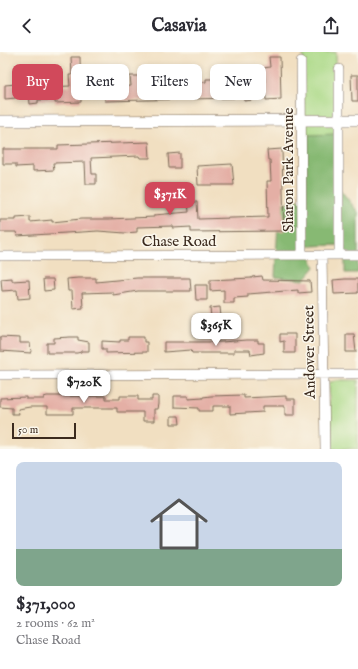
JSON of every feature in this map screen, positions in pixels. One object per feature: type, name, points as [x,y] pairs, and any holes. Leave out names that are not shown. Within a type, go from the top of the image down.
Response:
[{"type":"main road","points":[[0,121],[358,120]]},
{"type":"street","name":"Sharon Park Avenue","points":[[301,61],[302,255]]},
{"type":"street","points":[[339,69],[339,255]]},
{"type":"street","name":"Andover Street","points":[[322,255],[325,449]]},
{"type":"street","name":"Chase Road","points":[[0,256],[358,255]]},
{"type":"street","points":[[0,376],[358,374]]},
{"type":"green space","points":[[303,52],[336,52],[338,245],[305,246]]},
{"type":"green space","points":[[337,134],[338,187],[358,212],[358,273],[345,273],[345,248],[338,245],[305,246],[315,267],[304,280],[275,277],[279,204],[304,199],[306,135]]},
{"type":"green space","points":[[335,380],[358,380],[358,449],[330,449],[329,383]]},
{"type":"building","points":[[71,57],[80,57],[80,64],[71,64]]},
{"type":"building","points":[[269,57],[280,57],[281,99],[266,100],[266,68],[270,67]]},
{"type":"building","points":[[69,75],[71,75],[71,100],[81,100],[81,102],[55,103],[55,100],[63,100],[63,86],[70,86]]},
{"type":"building","points":[[351,75],[358,75],[358,101],[352,101]]},
{"type":"building","points":[[130,76],[137,76],[137,100],[148,100],[105,101],[129,100],[129,86],[131,86]]},
{"type":"building","points":[[206,79],[210,79],[210,99],[202,99],[202,82],[206,82]]},
{"type":"building","points":[[12,84],[12,98],[5,99],[5,85]]},
{"type":"building","points":[[30,100],[38,100],[38,103],[30,104]]},
{"type":"building","points":[[149,142],[150,158],[140,158],[139,156],[91,158],[92,174],[96,174],[96,184],[86,184],[85,162],[53,163],[54,170],[33,171],[33,166],[16,167],[16,164],[3,164],[3,149],[58,149],[58,145]]},
{"type":"building","points":[[282,149],[284,231],[191,232],[191,227],[173,228],[173,226],[137,227],[137,232],[125,233],[98,231],[17,236],[16,232],[0,232],[0,220],[16,220],[16,218],[30,217],[30,222],[52,220],[52,222],[81,219],[154,217],[154,215],[189,212],[188,202],[197,202],[198,219],[268,217],[267,181],[271,181],[270,160],[268,160],[267,150]]},
{"type":"building","points":[[180,153],[180,168],[169,168],[168,154]]},
{"type":"building","points":[[232,164],[234,185],[198,185],[197,166]]},
{"type":"building","points":[[262,276],[263,280],[310,281],[311,292],[298,293],[298,290],[248,294],[248,297],[234,298],[234,303],[224,303],[224,290],[210,291],[210,280],[252,278]]},
{"type":"building","points":[[12,278],[12,281],[29,280],[30,298],[18,299],[17,290],[2,291],[1,279]]},
{"type":"building","points":[[96,278],[96,282],[137,278],[190,278],[191,291],[138,291],[113,295],[113,292],[82,293],[83,308],[73,309],[72,291],[68,291],[67,279]]},
{"type":"building","points":[[43,279],[53,279],[54,290],[44,291]]},
{"type":"building","points":[[358,279],[358,293],[334,294],[333,280]]},
{"type":"building","points":[[195,285],[207,285],[207,300],[196,300]]},
{"type":"building","points":[[220,307],[221,317],[211,317],[210,308]]},
{"type":"building","points":[[280,334],[295,334],[295,353],[284,353],[284,341],[280,342]]},
{"type":"building","points":[[346,334],[354,334],[356,352],[346,352]]},
{"type":"building","points":[[0,337],[20,338],[20,343],[30,343],[31,353],[0,351]]},
{"type":"building","points":[[78,337],[78,340],[89,342],[89,351],[81,351],[77,353],[47,353],[47,343],[54,343],[54,338]]},
{"type":"building","points":[[128,337],[144,337],[144,342],[147,342],[147,352],[106,353],[106,349],[102,349],[102,341],[120,342],[120,340],[128,340]]},
{"type":"building","points":[[258,340],[258,343],[264,343],[264,353],[251,355],[250,350],[234,350],[234,353],[192,353],[191,350],[164,352],[164,342],[222,342]]},
{"type":"building","points":[[244,395],[244,398],[286,396],[286,399],[295,399],[295,415],[285,415],[285,406],[263,406],[263,412],[230,414],[230,406],[213,406],[213,411],[199,411],[199,408],[174,407],[174,396],[188,396],[188,399],[211,396]]},
{"type":"building","points":[[106,396],[106,399],[120,399],[120,396],[138,396],[138,400],[152,400],[152,396],[158,396],[158,404],[157,409],[154,409],[154,421],[143,421],[143,412],[117,412],[117,408],[73,408],[73,414],[47,414],[47,407],[30,407],[18,409],[19,414],[12,414],[12,408],[0,407],[0,398],[26,397],[26,399],[44,399],[44,397]]},
{"type":"building","points":[[171,416],[179,416],[180,424],[171,424]]}]
